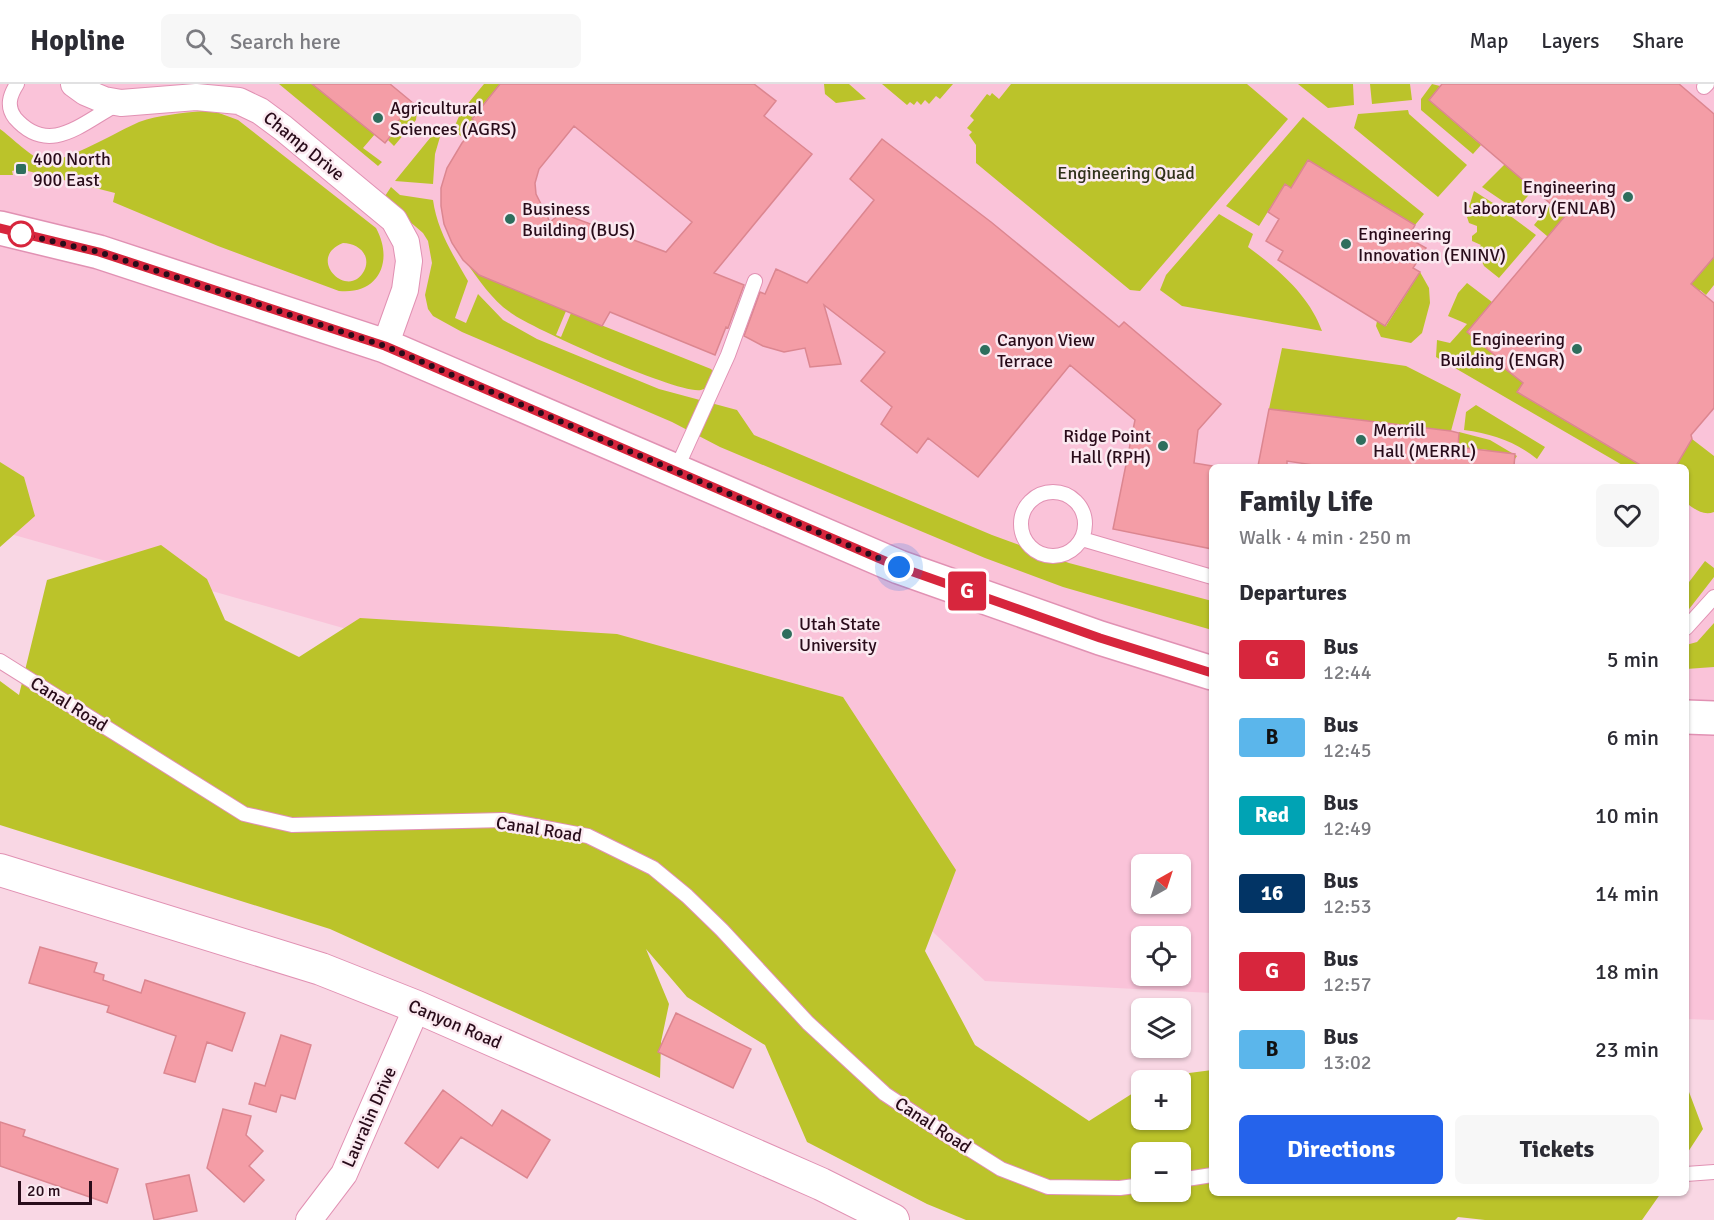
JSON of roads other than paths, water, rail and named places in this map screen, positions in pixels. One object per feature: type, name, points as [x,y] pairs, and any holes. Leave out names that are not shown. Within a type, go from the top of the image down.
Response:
[{"type":"main road","points":[[0,228],[99,252],[385,346],[899,567],[1100,638],[1209,671]]},
{"type":"main road","points":[[1689,717],[1714,718]]},
{"type":"street","name":"Champ Drive","points":[[74,84],[85,92],[104,100],[121,103],[195,97],[239,101],[260,111],[283,128],[394,220],[406,242],[409,261],[405,291],[385,346]]},
{"type":"street","name":"Canyon Road","points":[[0,870],[321,969],[417,1007],[821,1184],[893,1220]]},
{"type":"street","name":"Lauralin Drive","points":[[309,1220],[344,1174],[417,1007]]},
{"type":"lane","points":[[17,84],[9,103],[12,114],[32,132],[51,136],[61,136],[74,130],[121,103]]},
{"type":"lane","points":[[675,472],[728,355],[755,280]]},
{"type":"lane","points":[[1050,492],[1070,497],[1083,513],[1085,524],[1082,539],[1070,550],[1061,554],[1040,553],[1025,539],[1022,518],[1025,508],[1031,500],[1050,492]]},
{"type":"lane","points":[[1082,539],[1209,576]]},
{"type":"lane","points":[[1689,625],[1714,597]]},
{"type":"lane","name":"Canal Road","points":[[0,661],[244,814],[292,825],[504,820],[588,836],[653,868],[687,896],[722,930],[808,1023],[885,1094],[947,1135],[1001,1169],[1048,1187],[1131,1186]]},
{"type":"lane","points":[[1689,1174],[1714,1172]]},
{"type":"lane","points":[[1191,1178],[1209,1175]]},
{"type":"place","name":"Agricultural Sciences (AGRS)","points":[[378,118]]},
{"type":"place","name":"400 North 900 East","points":[[21,169]]},
{"type":"place","name":"Engineering Laboratory (ENLAB)","points":[[1628,197]]},
{"type":"place","name":"Business Building (BUS)","points":[[510,219]]},
{"type":"place","name":"Engineering Innovation (ENINV)","points":[[1346,244]]},
{"type":"place","name":"Engineering Building (ENGR)","points":[[1577,349]]},
{"type":"place","name":"Canyon View Terrace","points":[[985,350]]},
{"type":"place","name":"Merrill Hall (MERRL)","points":[[1361,440]]},
{"type":"place","name":"Ridge Point Hall (RPH)","points":[[1163,446]]},
{"type":"place","name":"Utah State University","points":[[787,634]]},
{"type":"park label","name":"Engineering Quad","points":[[1126,173]]}]
